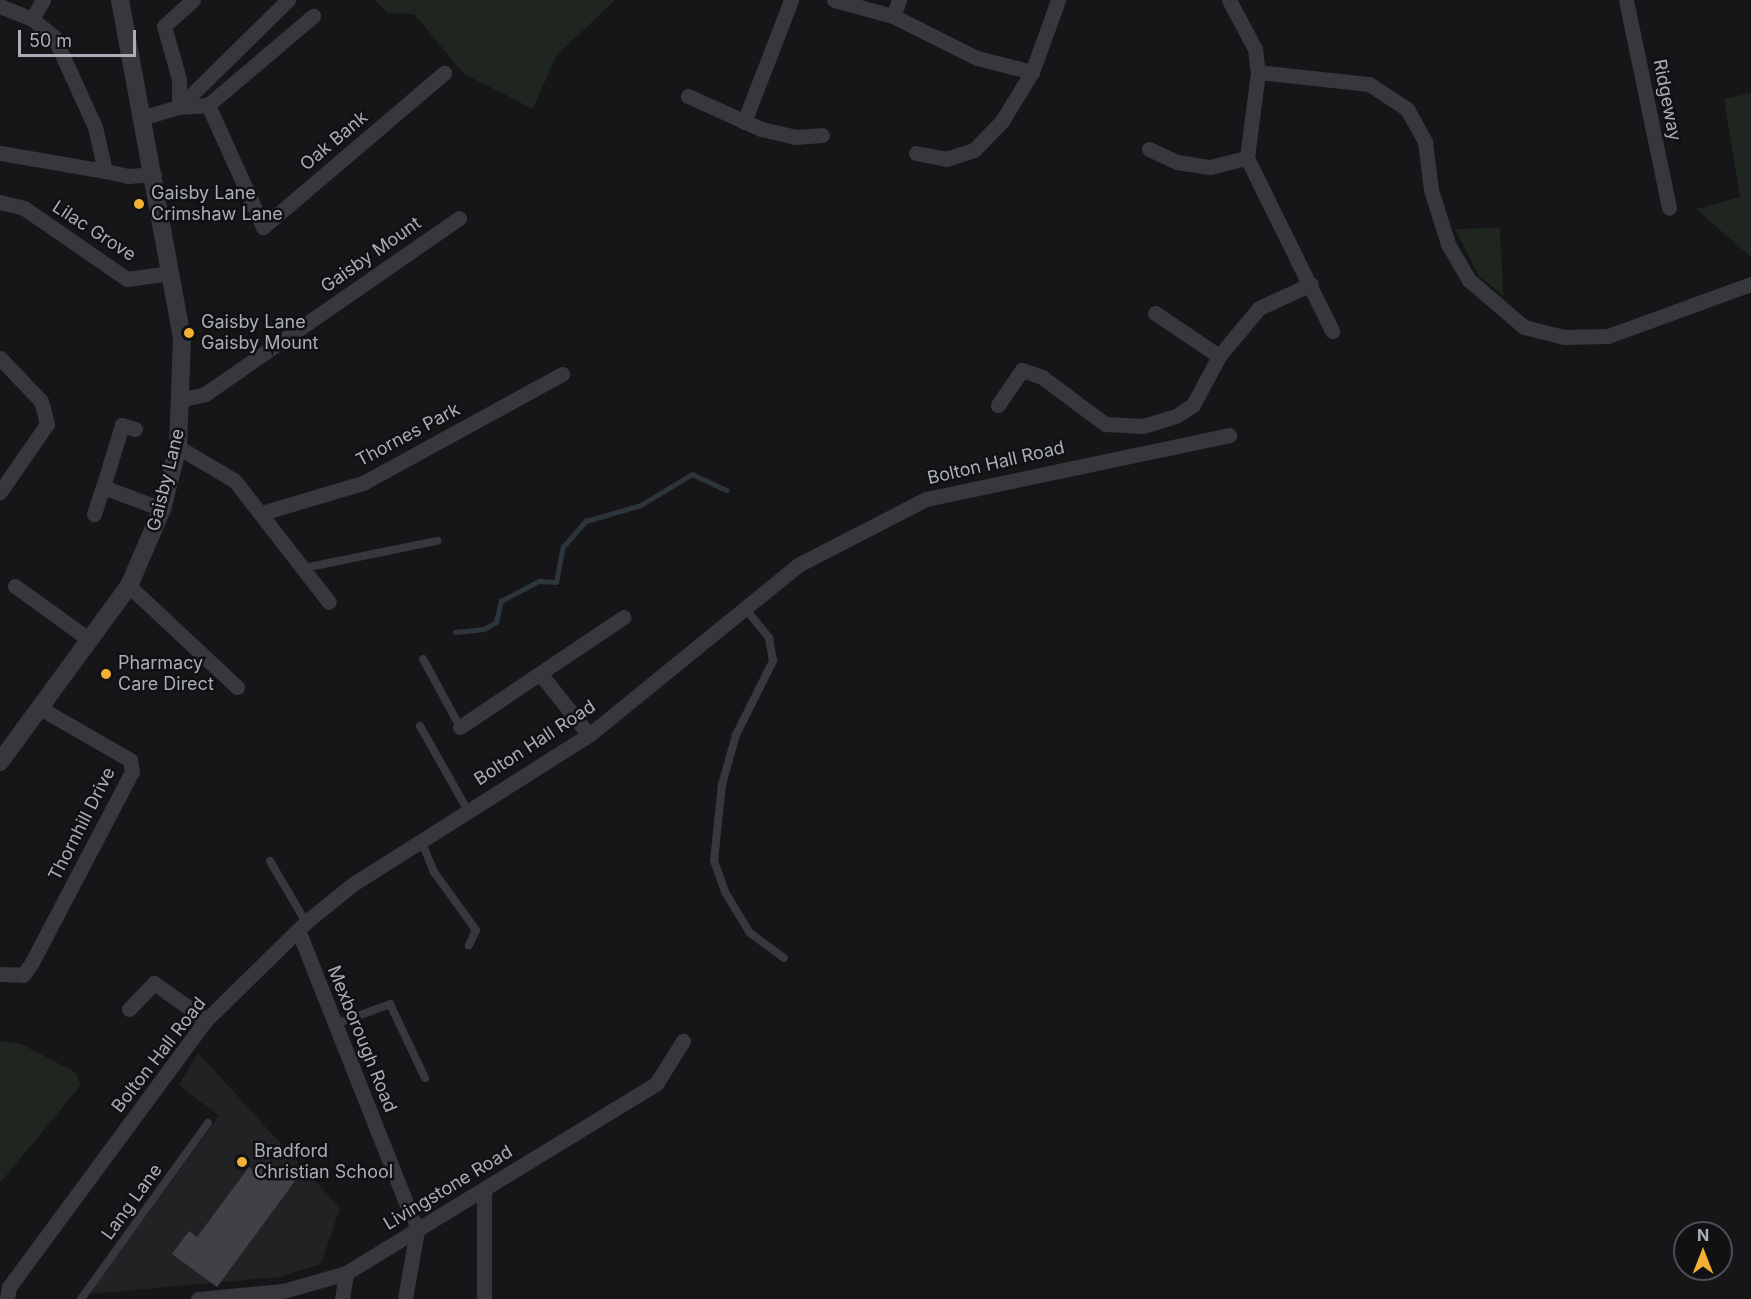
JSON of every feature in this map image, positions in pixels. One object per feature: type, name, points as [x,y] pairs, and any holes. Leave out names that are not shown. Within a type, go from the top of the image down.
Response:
[{"type":"street","points":[[32,19],[44,0]]},
{"type":"street","name":"Gaisby Lane","points":[[0,762],[6,742],[40,708],[129,586],[162,509],[178,447],[184,399],[171,273],[144,117],[120,0]]},
{"type":"street","points":[[179,107],[179,78],[164,27],[193,0]]},
{"type":"street","points":[[179,107],[288,0]]},
{"type":"street","points":[[744,122],[791,0]]},
{"type":"street","points":[[834,0],[893,16],[976,58],[1032,72]]},
{"type":"street","points":[[893,16],[898,0]]},
{"type":"street","points":[[916,153],[946,159],[974,150],[1002,121],[1032,72],[1058,0]]},
{"type":"street","points":[[1229,0],[1255,49],[1258,72],[1247,158],[1311,284],[1332,331]]},
{"type":"street","name":"Ridgeway","points":[[1626,0],[1669,208]]},
{"type":"street","points":[[0,6],[32,19],[54,37],[95,127],[105,171]]},
{"type":"street","points":[[144,117],[179,107],[208,105],[313,16]]},
{"type":"street","points":[[1258,72],[1369,84],[1407,109],[1425,142],[1431,190],[1448,244],[1469,280],[1524,327],[1564,337],[1608,336],[1751,284]]},
{"type":"street","name":"Oak Bank","points":[[208,105],[263,227],[444,73]]},
{"type":"street","points":[[688,96],[744,122],[795,137],[822,135]]},
{"type":"street","points":[[1149,149],[1177,162],[1210,167],[1247,158]]},
{"type":"street","points":[[0,153],[128,176],[154,174]]},
{"type":"street","name":"Lilac Grove","points":[[0,202],[24,208],[127,279],[171,273]]},
{"type":"street","name":"Gaisby Mount","points":[[184,399],[205,394],[459,218]]},
{"type":"street","points":[[998,405],[1022,370],[1042,376],[1105,424],[1143,426],[1193,405],[1218,356],[1259,308],[1311,284]]},
{"type":"street","points":[[1155,313],[1218,356]]},
{"type":"street","points":[[0,358],[41,401],[47,424],[0,492]]},
{"type":"street","name":"Thornes Park","points":[[265,512],[363,483],[562,374]]},
{"type":"street","points":[[94,513],[122,425],[135,429]]},
{"type":"street","name":"Bolton Hall Road","points":[[7,1299],[9,1287],[206,1020],[302,926],[467,809],[589,735],[798,565],[926,499],[1229,435]]},
{"type":"street","points":[[178,447],[228,475],[265,512],[329,602]]},
{"type":"street","points":[[103,488],[162,509]]},
{"type":"street","points":[[15,586],[90,640]]},
{"type":"street","points":[[129,586],[237,687]]},
{"type":"street","points":[[460,727],[542,676],[624,617]]},
{"type":"street","points":[[542,676],[589,735]]},
{"type":"street","name":"Thornhill Drive","points":[[0,974],[23,975],[31,964],[132,772],[129,760],[40,708]]},
{"type":"street","name":"Mexborough Road","points":[[302,926],[336,1024],[417,1230]]},
{"type":"street","points":[[129,1009],[154,983],[206,1020]]},
{"type":"street","name":"Livingstone Road","points":[[198,1299],[283,1295],[346,1273],[484,1191],[656,1084],[683,1041]]},
{"type":"street","points":[[484,1191],[484,1299]]},
{"type":"street","points":[[405,1299],[417,1230]]},
{"type":"street","points":[[342,1299],[346,1273]]},
{"type":"lane","points":[[304,568],[437,541]]},
{"type":"lane","points":[[744,607],[769,638],[773,661],[736,735],[722,784],[714,861],[725,892],[750,933],[784,958]]},
{"type":"lane","points":[[423,660],[460,727]]},
{"type":"lane","points":[[420,726],[467,809]]},
{"type":"lane","points":[[421,840],[434,872],[476,930],[469,945]]},
{"type":"lane","points":[[270,861],[302,926]]},
{"type":"lane","points":[[336,1024],[390,1004],[425,1078]]},
{"type":"lane","name":"Lang Lane","points":[[81,1299],[208,1123]]},
{"type":"shaded area","points":[[375,0],[615,0],[556,56],[533,109],[464,74],[414,14],[387,13]]},
{"type":"shaded area","points":[[1751,93],[1751,257],[1696,209],[1740,197],[1724,99]]},
{"type":"shaded area","points":[[1500,228],[1504,296],[1479,276],[1455,229]]},
{"type":"shaded area","points":[[0,1041],[21,1044],[75,1072],[81,1085],[0,1183]]},
{"type":"shaded area","name":"Bradford Christian School","points":[[198,1053],[340,1208],[321,1264],[279,1277],[89,1294],[219,1116],[179,1085]]},
{"type":"building","points":[[267,1160],[295,1181],[217,1287],[172,1254],[189,1231],[197,1237],[249,1167],[257,1174]]},
{"type":"waterway","points":[[455,632],[484,629],[496,622],[501,601],[539,581],[556,582],[563,547],[586,521],[641,505],[692,474],[727,490]]},
{"type":"place","name":"Gaisby Lane Crimshaw Lane","points":[[139,204]]},
{"type":"place","name":"Gaisby Lane Gaisby Mount","points":[[189,333]]},
{"type":"place","name":"Pharmacy Care Direct","points":[[106,674]]},
{"type":"place","name":"Bradford Christian School","points":[[242,1162]]}]
